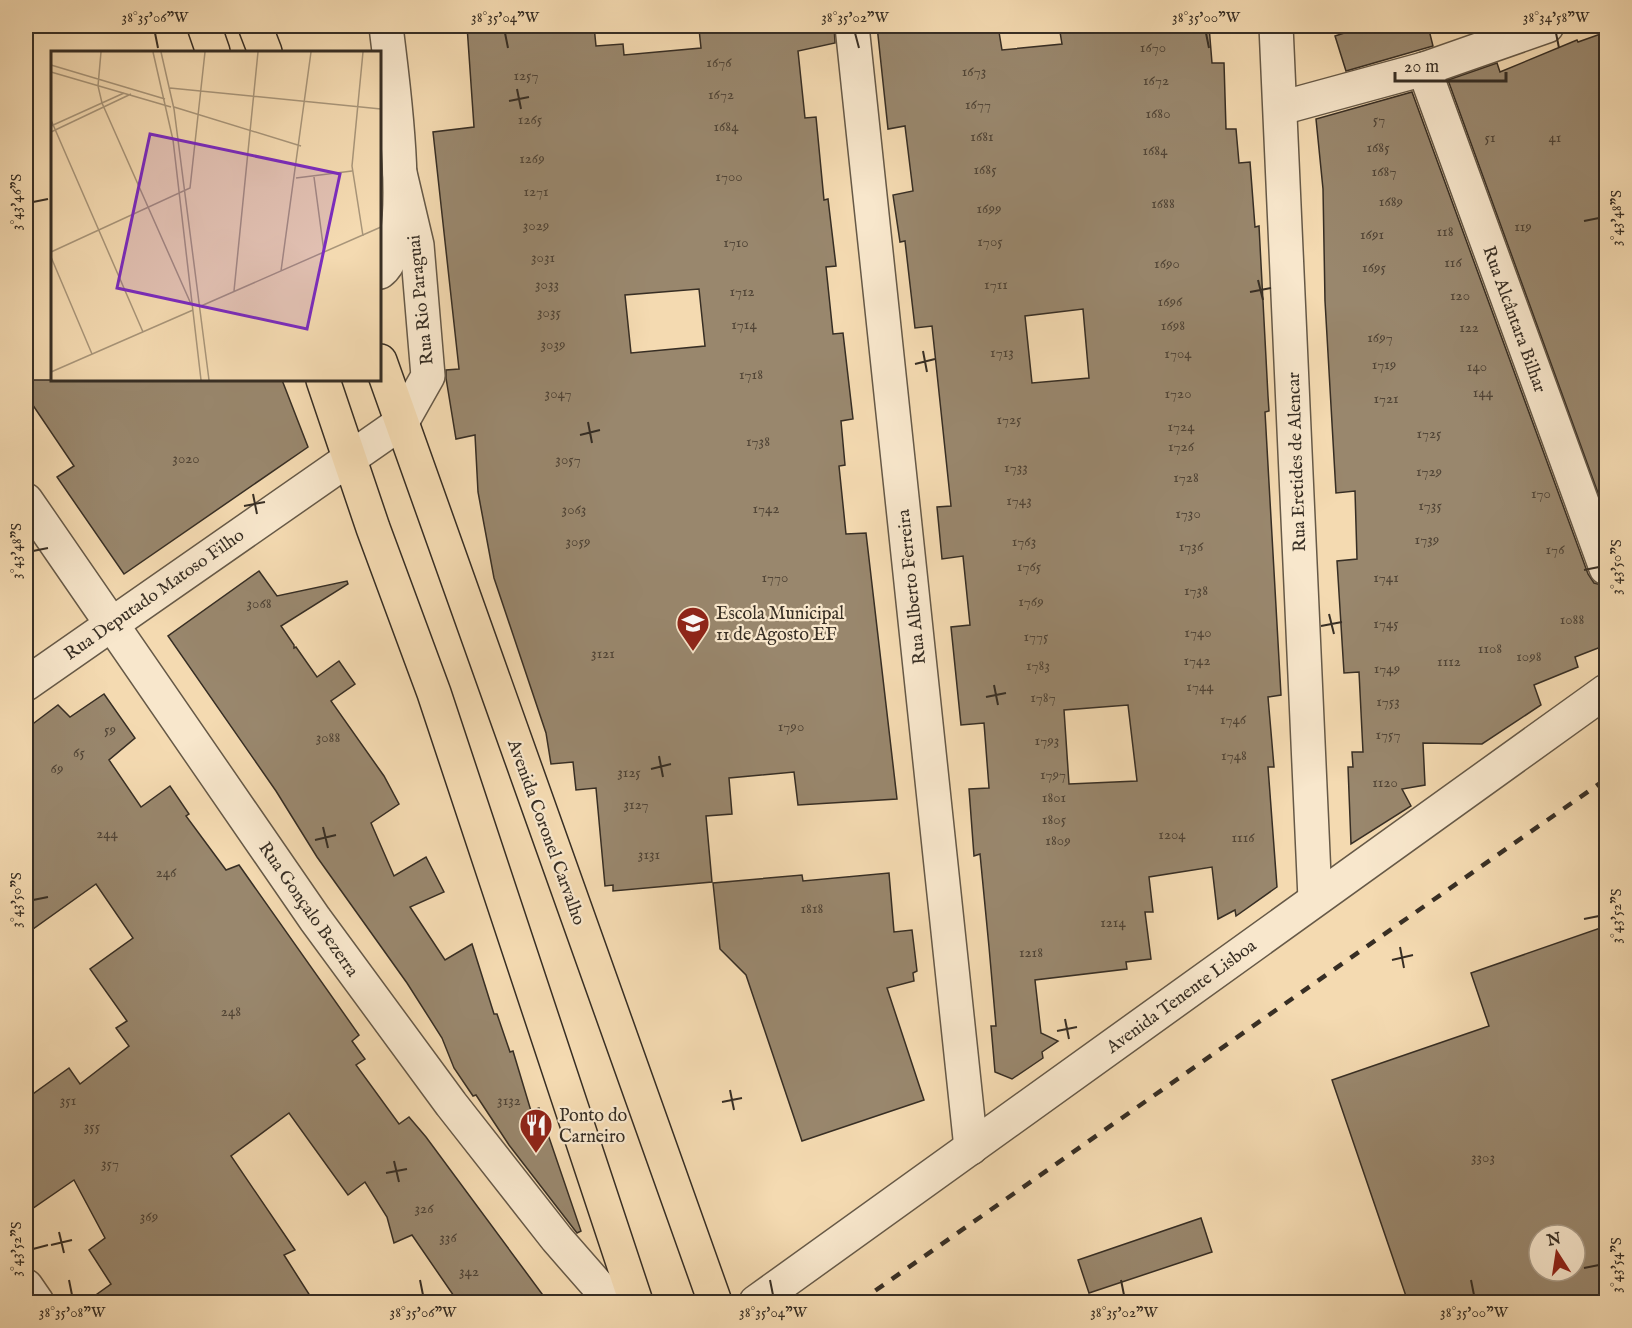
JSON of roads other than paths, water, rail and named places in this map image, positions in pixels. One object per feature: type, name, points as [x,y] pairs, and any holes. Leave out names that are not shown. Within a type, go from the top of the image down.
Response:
[{"type":"main road","points":[[204,26],[213,51]]},
{"type":"main road","points":[[255,26],[265,51]]},
{"type":"main road","name":"Avenida Coronel Carvalho","points":[[381,364],[715,1302]]},
{"type":"main road","points":[[323,381],[434,693],[636,1302]]},
{"type":"street","name":"Rua Rio Paraguai","points":[[381,271],[393,256],[398,230],[400,173],[386,26]]},
{"type":"street","name":"Rua Alberto Ferreira","points":[[852,26],[971,1148]]},
{"type":"street","name":"Rua Eretides de Alencar","points":[[1276,26],[1315,899]]},
{"type":"street","points":[[1281,108],[1424,69],[1547,26]]},
{"type":"street","name":"Rua Alcântara Bilhar","points":[[1424,69],[1606,568]]},
{"type":"street","name":"Rua Rio Paraguai","points":[[400,173],[417,245],[428,376],[402,422]]},
{"type":"street","name":"Rua Deputado Matoso Filho","points":[[26,684],[402,422]]},
{"type":"street","name":"Rua Gonçalo Bezerra","points":[[26,500],[315,919],[451,1104],[557,1239],[612,1302]]},
{"type":"street","name":"Avenida Tenente Lisboa","points":[[756,1302],[1606,691]]},
{"type":"street","points":[[26,1286],[37,1302]]},
{"type":"railway","points":[[859,1302],[1606,779]]},
{"type":"place","name":"Escola Municipal 11 de Agosto EF","points":[[693,652]]},
{"type":"place","name":"Ponto do Carneiro","points":[[536,1154]]}]
